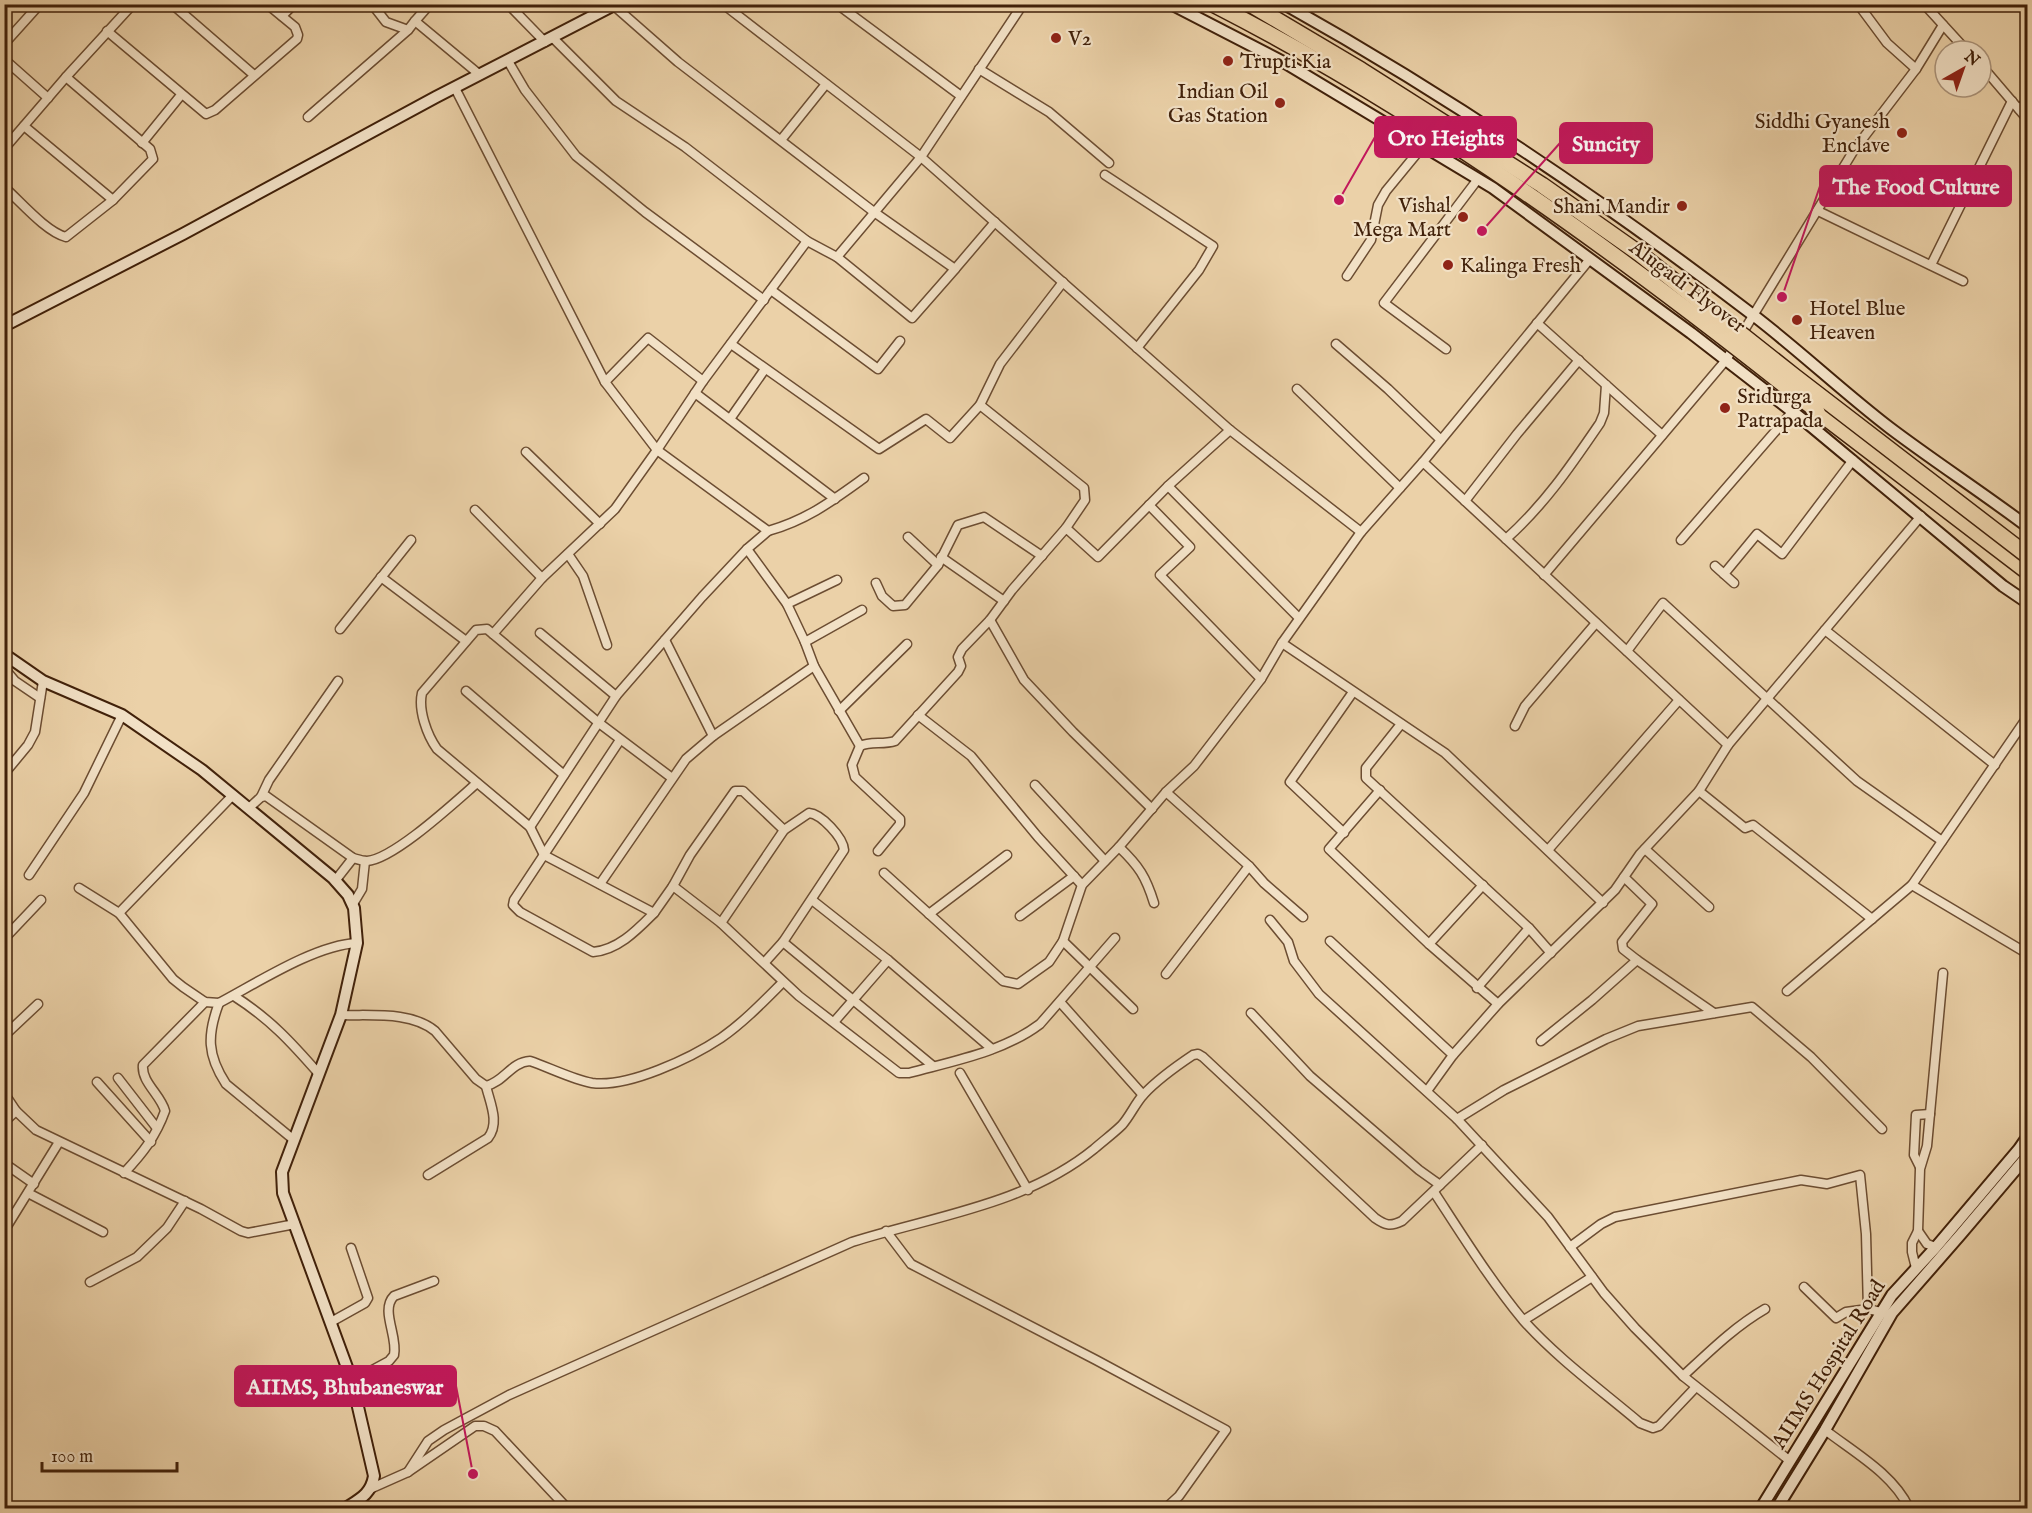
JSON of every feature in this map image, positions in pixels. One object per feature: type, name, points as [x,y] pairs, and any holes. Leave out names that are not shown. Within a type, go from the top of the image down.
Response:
[{"type":"highway","name":"Alugadi Flyover","points":[[1214,4],[1349,80],[1431,130],[1540,203],[1698,319],[2028,572]]},
{"type":"highway","name":"Alugadi Flyover","points":[[1250,4],[1361,70],[1523,173],[1640,254],[2028,556]]},
{"type":"street","points":[[4,149],[133,4]]},
{"type":"street","points":[[172,4],[254,75]]},
{"type":"street","points":[[107,31],[206,114],[215,110],[297,39],[298,32],[267,4]]},
{"type":"street","points":[[282,16],[294,4]]},
{"type":"street","points":[[372,4],[386,22],[408,30]]},
{"type":"street","points":[[308,117],[408,30],[430,4]]},
{"type":"street","points":[[508,4],[616,101],[685,147],[807,241],[837,257],[912,318],[995,222]]},
{"type":"street","points":[[723,4],[921,157],[1230,430],[1362,532]]},
{"type":"street","points":[[837,4],[961,96]]},
{"type":"street","points":[[837,257],[921,157],[1023,4]]},
{"type":"street","points":[[1171,4],[1287,64],[1478,179],[1590,259],[1793,411],[2003,586],[2028,603]]},
{"type":"street","points":[[1284,4],[1355,44],[1528,154],[1633,227],[1754,315],[1890,428],[2028,527]]},
{"type":"street","points":[[1858,4],[1887,43],[1916,69]]},
{"type":"street","points":[[1924,4],[1955,39]]},
{"type":"street","points":[[4,326],[613,5],[678,62],[874,212],[955,269]]},
{"type":"street","points":[[4,44],[37,6]]},
{"type":"street","points":[[415,21],[480,75]]},
{"type":"street","points":[[1544,575],[1726,360],[1854,150],[1916,69],[1943,26]]},
{"type":"street","points":[[4,59],[48,98]]},
{"type":"street","points":[[508,61],[525,90],[576,156],[645,212],[764,300]]},
{"type":"street","points":[[979,69],[1049,112],[1109,163]]},
{"type":"street","points":[[4,187],[59,235],[66,237],[113,200],[153,159],[150,149],[66,77]]},
{"type":"street","points":[[1993,80],[2028,120]]},
{"type":"street","points":[[781,140],[826,84]]},
{"type":"street","points":[[454,88],[605,382],[657,450],[768,531]]},
{"type":"street","points":[[142,142],[181,95]]},
{"type":"street","points":[[1931,265],[2012,101]]},
{"type":"street","points":[[2019,109],[2028,101]]},
{"type":"street","points":[[24,126],[113,200]]},
{"type":"street","points":[[1347,276],[1371,240],[1378,205],[1386,191],[1423,146]]},
{"type":"street","points":[[1105,175],[1213,246],[1199,270],[1137,348]]},
{"type":"street","points":[[1446,349],[1384,303],[1478,179]]},
{"type":"street","points":[[1818,211],[1963,281]]},
{"type":"street","points":[[493,634],[542,578],[615,509],[703,381],[807,241]]},
{"type":"street","points":[[884,873],[1003,981],[1012,984],[1025,980],[1049,962],[1063,941],[1082,885],[1119,847],[1166,792],[1194,766],[1261,680],[1299,618],[1362,532],[1423,462],[1590,259]]},
{"type":"street","points":[[731,344],[879,450],[926,419],[950,438],[980,405],[1000,364],[1063,282]]},
{"type":"street","points":[[771,290],[878,369],[900,341]]},
{"type":"street","points":[[1537,323],[1662,435]]},
{"type":"street","points":[[605,382],[648,338],[703,381]]},
{"type":"street","points":[[1336,344],[1388,389],[1441,440]]},
{"type":"street","points":[[1464,501],[1579,360]]},
{"type":"street","points":[[730,419],[765,369]]},
{"type":"street","points":[[1506,539],[1530,517],[1555,488],[1600,423],[1604,412],[1606,385]]},
{"type":"street","points":[[1297,389],[1400,488]]},
{"type":"street","points":[[696,393],[836,499]]},
{"type":"street","points":[[860,746],[895,741],[918,716],[958,672],[961,666],[959,652],[990,620],[1066,528],[1085,500],[1084,488],[980,405]]},
{"type":"street","points":[[1681,540],[1793,411]]},
{"type":"street","points":[[1066,528],[1098,557],[1168,486],[1230,430]]},
{"type":"street","points":[[526,452],[600,524]]},
{"type":"street","points":[[1724,574],[1757,534],[1782,554],[1853,460]]},
{"type":"street","points":[[1423,462],[1728,745]]},
{"type":"street","points":[[530,827],[616,696],[747,549],[768,531],[806,518],[864,478]]},
{"type":"street","points":[[1168,486],[1299,618]]},
{"type":"street","points":[[1149,505],[1190,547],[1160,575],[1261,680]]},
{"type":"street","points":[[476,510],[542,578]]},
{"type":"street","points":[[1427,1091],[1453,1055],[1498,1004],[1603,903],[1645,849],[1699,792],[1728,745],[1921,516]]},
{"type":"street","points":[[876,583],[882,596],[894,606],[905,605],[940,561],[958,525],[984,517],[1041,556]]},
{"type":"street","points":[[908,537],[940,561],[1004,601]]},
{"type":"street","points":[[340,629],[411,540]]},
{"type":"street","points":[[747,549],[787,604],[814,666],[860,746]]},
{"type":"street","points":[[568,554],[583,576],[607,645]]},
{"type":"street","points":[[1715,566],[1734,583]]},
{"type":"street","points":[[381,578],[466,640]]},
{"type":"street","points":[[787,604],[837,580]]},
{"type":"street","points":[[1627,651],[1663,603],[1857,781],[1942,841]]},
{"type":"street","points":[[805,642],[862,610]]},
{"type":"street","points":[[990,620],[1024,681],[1152,809]]},
{"type":"street","points":[[1515,726],[1525,706],[1596,623]]},
{"type":"street","points":[[654,913],[544,855],[530,827],[431,742],[427,734],[421,698],[425,687],[466,640],[476,630],[487,629],[620,740],[672,778]]},
{"type":"street","points":[[1825,630],[1995,765]]},
{"type":"street","points":[[540,633],[616,696]]},
{"type":"street","points":[[665,640],[713,736]]},
{"type":"street","points":[[1282,643],[1445,753],[1603,903]]},
{"type":"street","points":[[839,711],[907,644]]},
{"type":"street","points":[[4,654],[43,681],[122,715],[202,770],[335,881],[353,904],[357,943],[341,1015],[281,1180],[283,1193],[352,1381],[374,1476],[372,1488],[366,1496],[346,1509]]},
{"type":"street","points":[[600,884],[686,759],[713,736],[814,666]]},
{"type":"street","points":[[6,674],[40,698]]},
{"type":"street","points":[[4,774],[28,746],[35,732],[43,681]]},
{"type":"street","points":[[249,808],[261,797],[274,773],[338,681]]},
{"type":"street","points":[[466,691],[564,775]]},
{"type":"street","points":[[1344,833],[1290,782],[1353,692]]},
{"type":"street","points":[[1548,850],[1679,700]]},
{"type":"street","points":[[29,875],[84,794],[122,715]]},
{"type":"street","points":[[918,716],[971,756],[1038,837],[1082,885]]},
{"type":"street","points":[[1787,991],[1912,885],[2028,716]]},
{"type":"street","points":[[1401,724],[1366,768],[1366,778],[1529,928],[1551,953]]},
{"type":"street","points":[[620,740],[514,900],[513,905],[520,912],[593,952],[603,951],[636,932],[654,913],[729,796],[735,791],[743,791],[784,830]]},
{"type":"street","points":[[860,746],[852,765],[855,777],[900,819],[900,824],[878,851]]},
{"type":"street","points":[[261,797],[266,796],[274,800],[353,858],[365,861],[379,858],[415,835],[477,783]]},
{"type":"street","points":[[1035,786],[1105,861]]},
{"type":"street","points":[[1380,790],[1329,849],[1429,944],[1498,1004]]},
{"type":"street","points":[[1166,792],[1303,917]]},
{"type":"street","points":[[1699,792],[1745,828],[1754,825],[1872,919]]},
{"type":"street","points":[[119,913],[233,795]]},
{"type":"street","points":[[721,923],[784,830],[802,816],[813,813],[819,817],[844,845],[844,850],[783,942],[765,962]]},
{"type":"street","points":[[1119,847],[1142,872],[1154,903]]},
{"type":"street","points":[[1645,849],[1709,907]]},
{"type":"street","points":[[929,914],[1007,855]]},
{"type":"street","points":[[335,881],[353,858]]},
{"type":"street","points":[[353,904],[362,889],[365,861]]},
{"type":"street","points":[[1166,974],[1249,866]]},
{"type":"street","points":[[1020,915],[1074,876]]},
{"type":"street","points":[[1624,877],[1652,904],[1622,942],[1623,950],[1714,1013]]},
{"type":"street","points":[[1429,944],[1483,885]]},
{"type":"street","points":[[1912,885],[2028,954]]},
{"type":"street","points":[[673,886],[721,923],[765,962],[783,982],[899,1073],[909,1073],[992,1049],[1026,1035],[1040,1024],[1115,938]]},
{"type":"street","points":[[79,888],[119,913],[173,979],[193,996],[205,1002],[219,1004],[331,947],[357,943]]},
{"type":"street","points":[[4,939],[41,900]]},
{"type":"street","points":[[812,900],[888,960],[992,1049]]},
{"type":"street","points":[[1270,921],[1288,942],[1294,961],[1319,993],[1427,1091],[1482,1145],[1548,1217],[1592,1277],[1635,1328],[1683,1376],[1790,1461]]},
{"type":"street","points":[[1477,988],[1529,928]]},
{"type":"street","points":[[1063,941],[1133,1009]]},
{"type":"street","points":[[1330,941],[1453,1055]]},
{"type":"street","points":[[783,942],[933,1066]]},
{"type":"street","points":[[834,1022],[888,960]]},
{"type":"street","points":[[1541,1041],[1637,960]]},
{"type":"street","points":[[1916,1268],[1912,1243],[1918,1231],[1920,1169],[1927,1146],[1942,973]]},
{"type":"street","points":[[486,1086],[493,1084],[522,1062],[530,1061],[591,1083],[609,1083],[640,1076],[676,1063],[722,1038],[783,982]]},
{"type":"street","points":[[234,996],[275,1025],[319,1074]]},
{"type":"street","points":[[124,1173],[151,1142],[165,1111],[164,1105],[142,1070],[143,1065],[146,1059],[205,1002]]},
{"type":"street","points":[[1060,1002],[1143,1095]]},
{"type":"street","points":[[4,1036],[38,1004]]},
{"type":"street","points":[[219,1004],[210,1034],[210,1046],[218,1073],[226,1084],[294,1140]]},
{"type":"street","points":[[1457,1119],[1504,1090],[1606,1039],[1638,1026],[1752,1007],[1812,1057],[1882,1129]]},
{"type":"street","points":[[1251,1013],[1310,1076],[1419,1170],[1437,1189],[1481,1264],[1524,1320],[1559,1354],[1640,1423],[1653,1428],[1659,1425],[1696,1387]]},
{"type":"street","points":[[341,1015],[407,1018],[428,1024],[476,1079],[486,1086],[495,1124],[492,1132],[488,1138],[428,1175]]},
{"type":"street","points":[[408,1472],[428,1441],[509,1395],[852,1242],[886,1231],[944,1218],[1028,1190],[1056,1175],[1093,1150],[1122,1124],[1143,1095],[1186,1059],[1198,1054],[1375,1218],[1386,1225],[1394,1225],[1402,1221],[1482,1145]]},
{"type":"street","points":[[960,1073],[1028,1190]]},
{"type":"street","points":[[118,1078],[156,1127]]},
{"type":"street","points":[[97,1082],[151,1142]]},
{"type":"street","points":[[4,1093],[16,1111],[36,1130],[248,1233],[295,1224]]},
{"type":"street","points":[[4,1122],[16,1111]]},
{"type":"street","points":[[1920,1169],[1914,1155],[1916,1114],[1930,1114]]},
{"type":"street","name":"AIIMS Hospital Road","points":[[1777,1509],[1825,1430],[1886,1313],[1892,1294],[1936,1247],[2028,1136]]},
{"type":"street","points":[[4,1231],[59,1142]]},
{"type":"street","name":"AIIMS Hospital Road","points":[[1761,1509],[1886,1313],[1961,1234],[2028,1155]]},
{"type":"street","points":[[4,1163],[34,1184]]},
{"type":"street","points":[[1570,1247],[1601,1224],[1615,1217],[1801,1180],[1827,1184],[1860,1175],[1866,1234],[1868,1310]]},
{"type":"street","points":[[28,1193],[103,1232]]},
{"type":"street","points":[[90,1282],[137,1257],[167,1228],[184,1201]]},
{"type":"street","points":[[886,1231],[911,1264],[1226,1430],[1179,1496],[1166,1509]]},
{"type":"street","points":[[1918,1231],[1928,1244],[1936,1247]]},
{"type":"street","points":[[331,1322],[365,1303],[368,1298],[351,1248]]},
{"type":"street","points":[[1524,1320],[1592,1277]]},
{"type":"street","points":[[352,1381],[394,1355],[395,1341],[388,1310],[389,1301],[394,1296],[434,1281]]},
{"type":"street","points":[[1804,1287],[1836,1318],[1846,1312],[1868,1310],[1886,1313]]},
{"type":"street","points":[[1683,1376],[1748,1319],[1765,1309]]},
{"type":"street","points":[[372,1488],[408,1472],[475,1426],[484,1426],[495,1431],[567,1509]]},
{"type":"street","points":[[1825,1430],[1888,1478],[1902,1493],[1909,1509]]},
{"type":"place","name":"V2","points":[[1056,38]]},
{"type":"place","name":"Trupti Kia","points":[[1228,61]]},
{"type":"place","name":"Indian Oil Gas Station","points":[[1280,103]]},
{"type":"place","name":"Siddhi Gyanesh Enclave","points":[[1902,133]]},
{"type":"place","name":"Oro Heights","points":[[1339,200]]},
{"type":"place","name":"Shani Mandir","points":[[1682,206]]},
{"type":"place","name":"Vishal Mega Mart","points":[[1463,217]]},
{"type":"place","name":"Suncity","points":[[1482,231]]},
{"type":"place","name":"Kalinga Fresh","points":[[1448,265]]},
{"type":"place","name":"The Food Culture","points":[[1782,297]]},
{"type":"place","name":"Hotel Blue Heaven","points":[[1797,320]]},
{"type":"place","name":"Sridurga Patrapada","points":[[1725,408]]},
{"type":"place","name":"AIIMS, Bhubaneswar","points":[[473,1474]]}]
